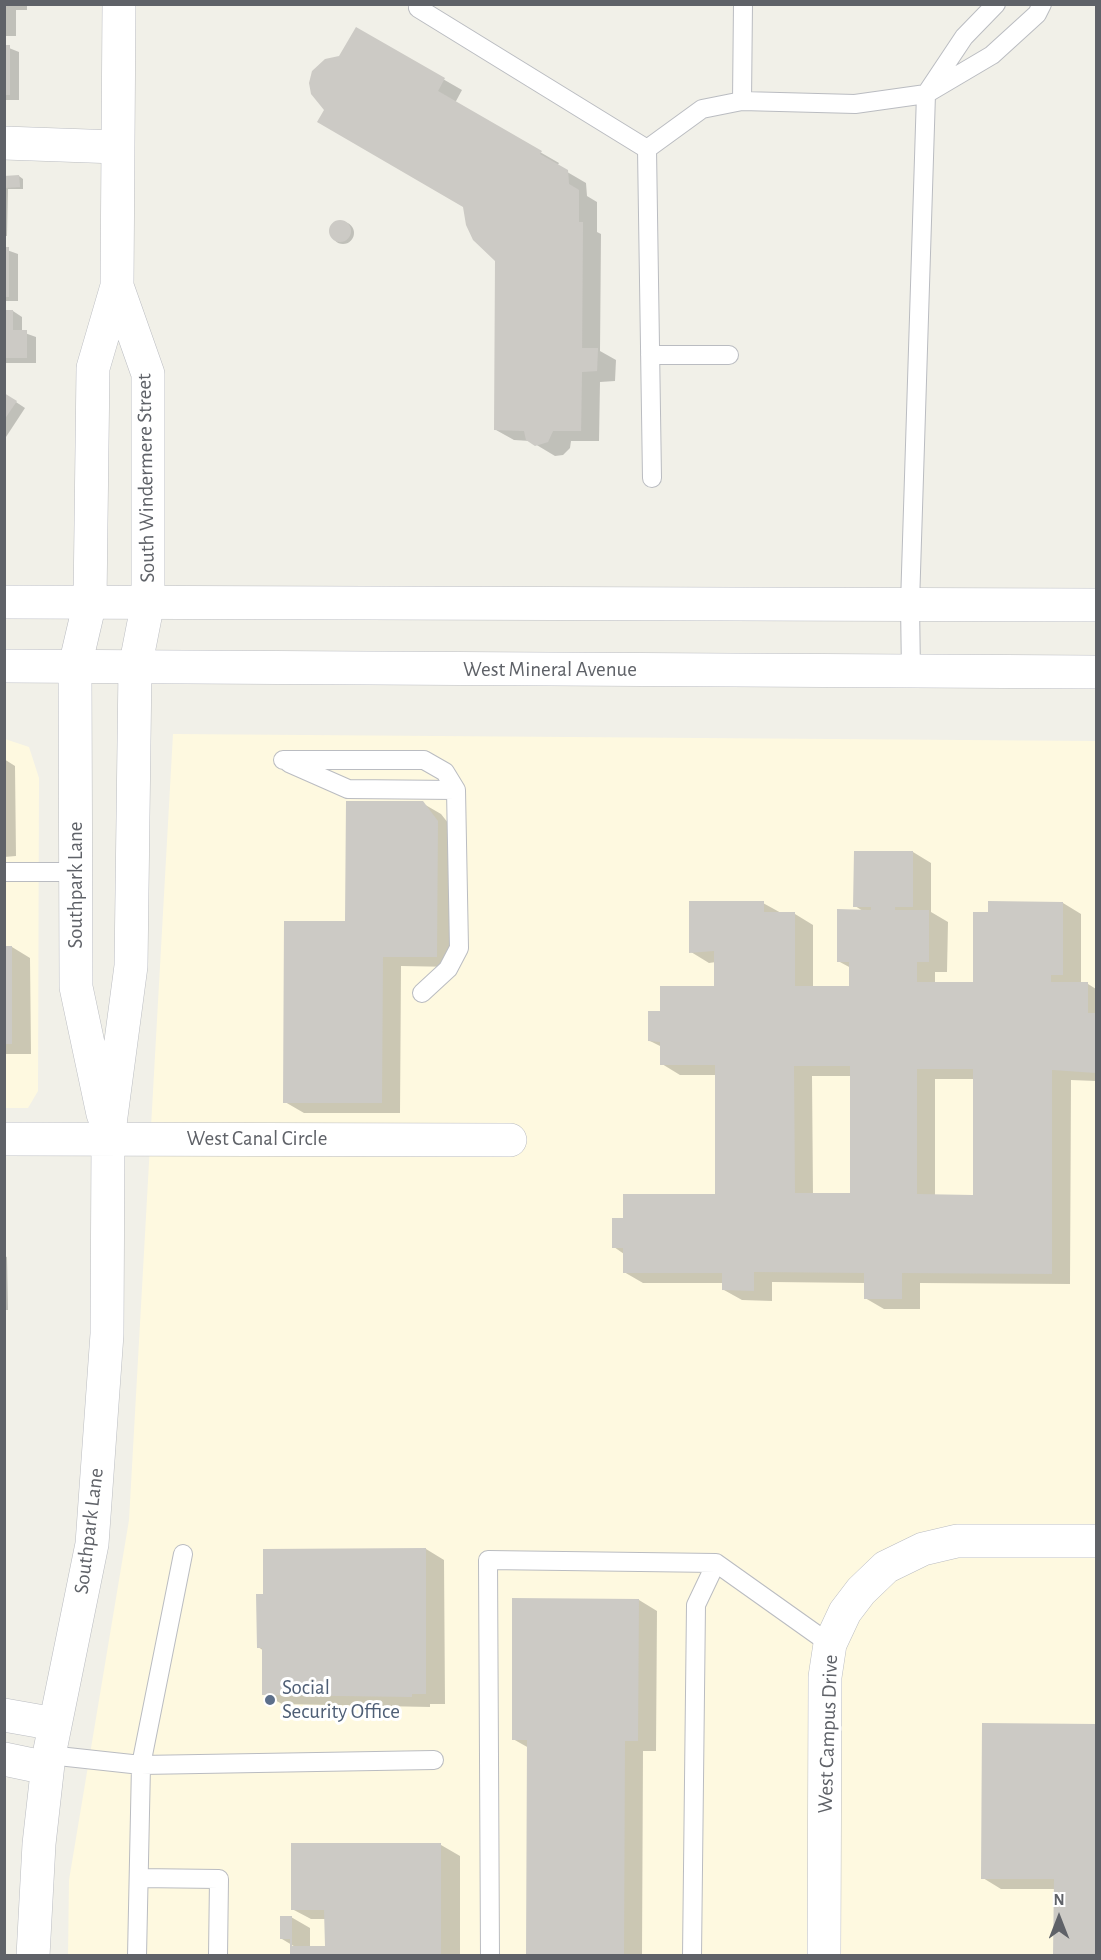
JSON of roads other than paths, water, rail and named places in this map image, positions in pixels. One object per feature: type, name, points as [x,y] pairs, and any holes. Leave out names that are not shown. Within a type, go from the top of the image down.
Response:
[{"type":"street","name":"South Windermere Street","points":[[86,616],[93,368],[117,286],[119,4]]},
{"type":"street","points":[[4,142],[117,147]]},
{"type":"street","name":"South Windermere Street","points":[[117,286],[148,374],[148,602],[138,653]]},
{"type":"street","points":[[4,602],[86,616],[148,602],[1096,605]]},
{"type":"street","name":"Southpark Lane","points":[[86,616],[75,666],[76,987],[108,1139]]},
{"type":"street","name":"Southpark Lane","points":[[33,1956],[39,1844],[48,1761],[92,1544],[107,1334],[108,1139],[131,966],[138,653]]},
{"type":"street","name":"West Mineral Avenue","points":[[4,666],[75,666],[138,653],[911,673],[1096,672]]},
{"type":"street","name":"West Canal Circle","points":[[4,1139],[510,1140]]},
{"type":"street","name":"West Campus Drive","points":[[824,1956],[825,1677],[830,1644],[845,1612],[861,1591],[886,1567],[923,1549],[957,1541],[1096,1541]]},
{"type":"street","points":[[4,1715],[55,1724]]},
{"type":"street","points":[[4,1759],[48,1761]]},
{"type":"lane","points":[[742,101],[743,4]]},
{"type":"lane","points":[[911,673],[910,604],[926,94],[964,37],[996,4]]},
{"type":"lane","points":[[647,149],[702,109],[742,101],[855,104],[926,94],[992,55],[1037,14],[1042,4]]},
{"type":"lane","points":[[418,8],[647,149]]},
{"type":"lane","points":[[647,149],[652,478]]},
{"type":"lane","points":[[650,355],[729,355]]},
{"type":"lane","points":[[422,993],[448,969],[459,948],[456,790],[445,772],[424,760],[283,760],[348,789],[456,790]]},
{"type":"lane","points":[[4,872],[76,872]]},
{"type":"lane","points":[[137,1956],[141,1765],[183,1554]]},
{"type":"lane","points":[[490,1956],[488,1560],[716,1563],[830,1644]]},
{"type":"lane","points":[[692,1956],[696,1605],[716,1563]]},
{"type":"lane","points":[[48,1761],[141,1765],[434,1760]]},
{"type":"lane","points":[[139,1878],[219,1879],[218,1956]]},
{"type":"place","name":"Social Security Office","points":[[270,1700]]}]
